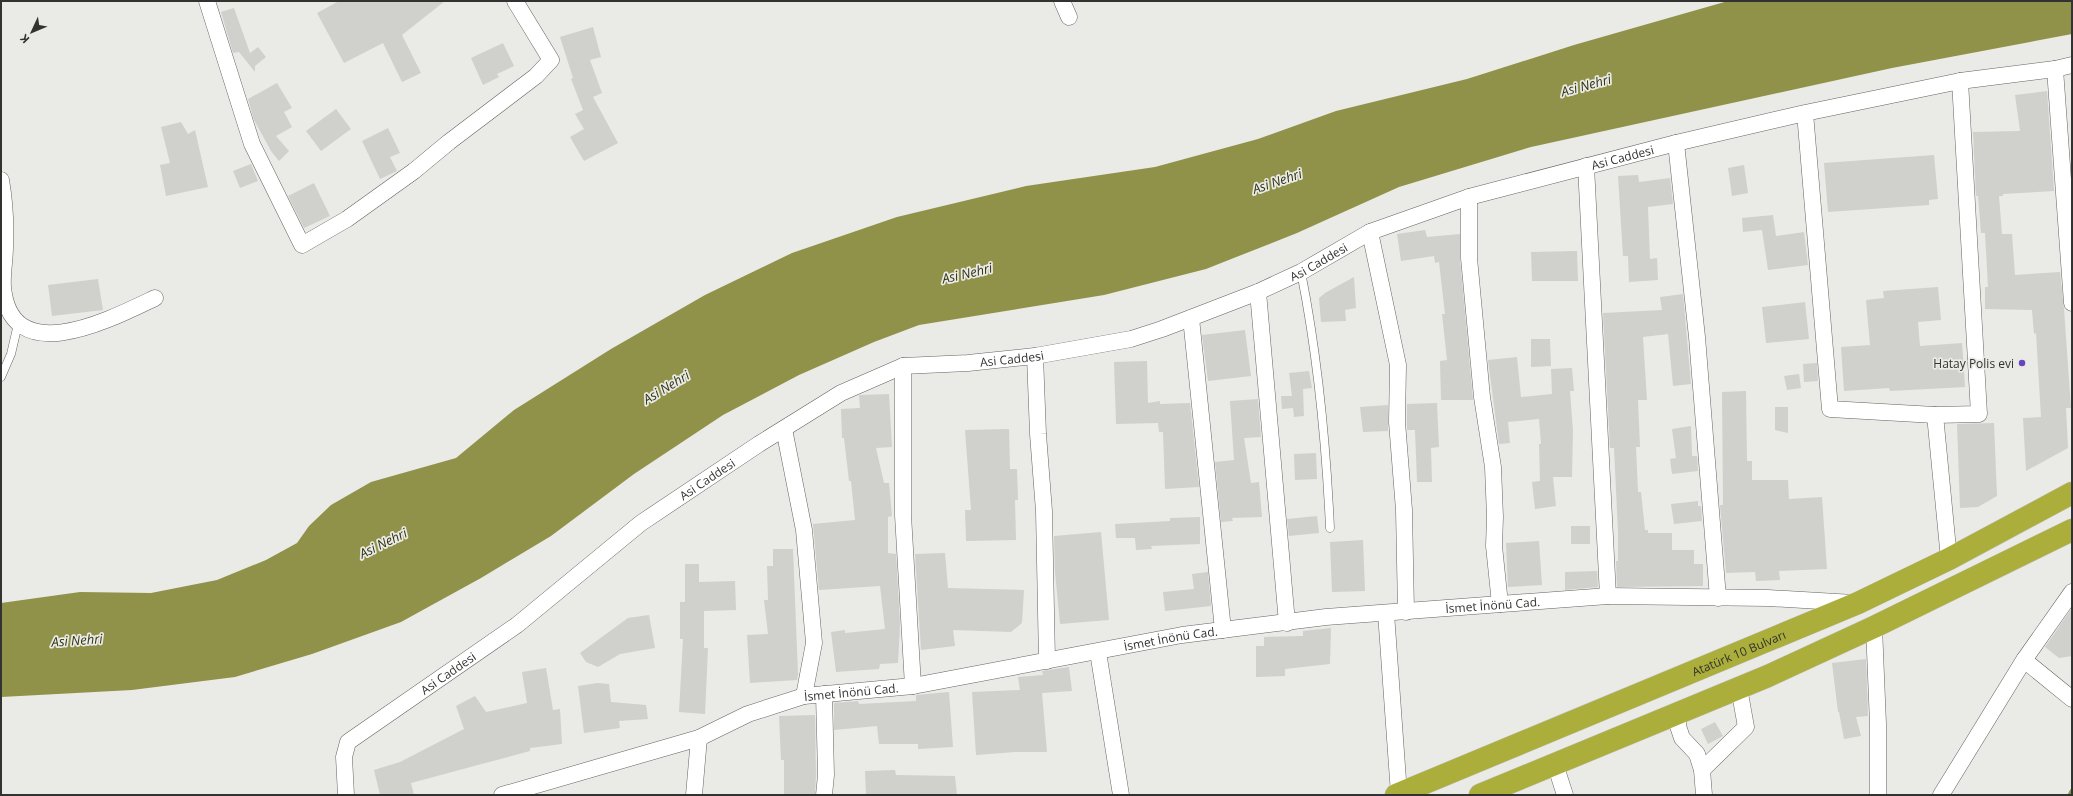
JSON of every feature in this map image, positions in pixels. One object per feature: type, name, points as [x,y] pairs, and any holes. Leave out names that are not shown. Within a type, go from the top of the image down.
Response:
[{"type":"highway","name":"Atatürk 10 Bulvarı","points":[[1398,794],[1858,603],[1949,559],[2072,492]]},
{"type":"highway","points":[[1480,795],[1739,688],[1874,627],[2072,530]]},
{"type":"street","points":[[207,1],[252,144],[302,246],[347,219],[414,171],[449,142],[536,76],[551,60],[515,1]]},
{"type":"street","points":[[1062,1],[1069,17]]},
{"type":"street","name":"Asi Caddesi","points":[[346,795],[344,756],[348,742],[517,625],[641,523],[759,444],[841,393],[903,366],[968,363],[1035,356],[1131,339],[1258,292],[1301,272],[1370,232],[1469,197],[1676,143],[1805,113],[1960,81],[2054,69],[2072,64]]},
{"type":"street","points":[[2054,69],[2072,303]]},
{"type":"street","points":[[1805,113],[1830,409],[1935,415],[1979,414],[1960,81]]},
{"type":"street","points":[[1676,143],[1697,337],[1718,598]]},
{"type":"street","points":[[1586,166],[1608,596]]},
{"type":"street","points":[[1,180],[6,224],[3,286],[7,305],[18,324],[28,331],[41,333],[86,328],[115,318],[155,298]]},
{"type":"street","points":[[1469,197],[1469,258],[1482,397],[1494,467],[1494,546],[1500,604]]},
{"type":"street","points":[[1370,232],[1398,365],[1397,422],[1404,510],[1406,612]]},
{"type":"street","points":[[1258,292],[1287,623]]},
{"type":"street","points":[[1191,318],[1223,630]]},
{"type":"street","points":[[1035,356],[1038,434],[1044,511],[1047,661]]},
{"type":"street","points":[[903,366],[903,515],[913,686]]},
{"type":"street","points":[[1935,415],[1949,559]]},
{"type":"street","points":[[784,429],[804,530],[814,643],[804,696]]},
{"type":"street","points":[[1941,795],[2024,660],[2072,592]]},
{"type":"street","name":"İsmet İnönü Cad.","points":[[502,795],[699,738],[748,714],[804,696],[913,686],[1182,635],[1326,617],[1608,596],[1768,598],[1858,603]]},
{"type":"street","points":[[1386,613],[1398,794]]},
{"type":"street","points":[[1874,627],[1878,724],[1878,795]]},
{"type":"street","points":[[1098,652],[1121,795]]},
{"type":"street","points":[[2024,660],[2072,699]]},
{"type":"street","points":[[1702,770],[1746,727],[1739,688]]},
{"type":"street","points":[[824,694],[826,775],[824,795]]},
{"type":"street","points":[[1680,712],[1678,726],[1682,738],[1697,754],[1702,770],[1704,795]]},
{"type":"street","points":[[694,795],[699,738]]},
{"type":"street","points":[[1555,764],[1565,795]]},
{"type":"lane","points":[[1301,272],[1311,321],[1322,403],[1330,528]]},
{"type":"lane","points":[[1,377],[11,354],[18,324]]},
{"type":"water","name":"Asi Nehri","points":[[1728,1],[2072,1],[2072,34],[1892,68],[1531,147],[1399,187],[1297,233],[1206,269],[1104,295],[919,325],[874,342],[799,375],[723,415],[634,474],[551,536],[481,578],[401,622],[312,654],[235,677],[132,690],[1,697],[1,603],[80,592],[151,593],[217,580],[266,560],[297,543],[309,526],[331,505],[371,482],[456,458],[514,410],[611,349],[705,295],[792,253],[897,217],[1026,186],[1155,167],[1258,139],[1336,111],[1467,79],[1574,45]]},
{"type":"building","points":[[339,1],[445,1],[402,35],[421,73],[402,82],[383,43],[344,63],[317,13]]},
{"type":"building","points":[[234,8],[250,53],[258,47],[266,57],[255,66],[255,72],[239,52],[233,53],[221,12]]},
{"type":"building","points":[[593,27],[601,57],[590,60],[602,93],[593,97],[618,143],[584,161],[570,137],[584,129],[575,114],[583,110],[571,79],[573,78],[560,37]]},
{"type":"building","points":[[503,43],[514,66],[497,74],[499,77],[483,85],[471,58]]},
{"type":"building","points":[[277,83],[292,108],[284,112],[292,127],[276,136],[289,151],[279,161],[271,151],[254,120],[248,99]]},
{"type":"building","points":[[2047,91],[2054,191],[2003,194],[2003,196],[1999,196],[2002,234],[2012,234],[2015,275],[2060,272],[2064,309],[2071,408],[2066,408],[2068,448],[2026,471],[2023,418],[2041,417],[2036,333],[2034,334],[2032,310],[1985,309],[1985,287],[1988,287],[1985,233],[1981,233],[1978,196],[1976,196],[1973,132],[2020,131],[2015,95]]},
{"type":"building","points":[[336,109],[351,129],[321,151],[306,131]]},
{"type":"building","points":[[181,122],[188,134],[195,130],[208,187],[166,196],[160,165],[170,163],[161,127]]},
{"type":"building","points":[[388,128],[400,153],[390,157],[397,171],[380,179],[362,141]]},
{"type":"building","points":[[1934,155],[1938,199],[1929,200],[1929,205],[1828,212],[1824,163]]},
{"type":"building","points":[[251,164],[258,181],[240,188],[233,171]]},
{"type":"building","points":[[1744,165],[1748,193],[1732,196],[1728,168]]},
{"type":"building","points":[[1638,175],[1639,182],[1670,178],[1673,204],[1648,207],[1650,259],[1657,258],[1658,280],[1629,282],[1628,256],[1623,256],[1618,176]]},
{"type":"building","points":[[314,183],[330,216],[304,228],[288,196]]},
{"type":"building","points":[[1773,215],[1776,236],[1804,232],[1808,265],[1768,270],[1762,230],[1743,232],[1742,218]]},
{"type":"building","points":[[1425,230],[1427,237],[1460,234],[1460,259],[1473,400],[1441,400],[1440,361],[1447,360],[1442,314],[1445,314],[1439,262],[1435,263],[1434,256],[1401,261],[1397,234]]},
{"type":"building","points":[[1577,251],[1578,281],[1532,281],[1531,252]]},
{"type":"building","points":[[1354,277],[1356,308],[1345,310],[1346,321],[1321,322],[1319,298],[1325,293]]},
{"type":"building","points":[[98,279],[103,310],[52,316],[48,285]]},
{"type":"building","points":[[1938,287],[1941,320],[1918,322],[1920,346],[1962,343],[1965,387],[1890,391],[1889,388],[1844,391],[1841,347],[1870,345],[1866,300],[1884,298],[1883,291]]},
{"type":"building","points":[[1683,294],[1691,384],[1673,386],[1668,334],[1643,337],[1647,400],[1638,400],[1640,447],[1636,447],[1638,492],[1641,492],[1645,530],[1648,530],[1648,533],[1672,533],[1672,550],[1694,550],[1694,564],[1703,564],[1703,586],[1617,587],[1616,561],[1618,561],[1618,532],[1614,448],[1610,448],[1603,313],[1662,310],[1660,297]]},
{"type":"building","points":[[1805,302],[1809,339],[1766,343],[1762,307]]},
{"type":"building","points":[[1245,330],[1251,376],[1208,381],[1202,335]]},
{"type":"building","points":[[1531,339],[1550,339],[1551,366],[1531,367]]},
{"type":"building","points":[[1517,357],[1521,397],[1552,394],[1551,369],[1572,368],[1574,391],[1570,391],[1573,431],[1572,477],[1553,477],[1556,506],[1535,509],[1532,482],[1540,481],[1539,444],[1541,444],[1539,419],[1508,422],[1510,443],[1499,444],[1488,360]]},
{"type":"building","points":[[1147,361],[1148,403],[1160,401],[1160,404],[1190,403],[1199,487],[1165,489],[1163,432],[1159,432],[1158,423],[1116,424],[1114,362]]},
{"type":"building","points":[[1817,363],[1818,381],[1804,382],[1803,364]]},
{"type":"building","points":[[1309,371],[1312,388],[1303,389],[1304,416],[1294,417],[1293,408],[1282,409],[1281,396],[1292,396],[1289,373]]},
{"type":"building","points":[[1799,374],[1801,388],[1787,390],[1784,376]]},
{"type":"building","points":[[1746,391],[1747,461],[1752,461],[1752,480],[1788,480],[1789,499],[1822,497],[1827,569],[1779,571],[1780,580],[1756,581],[1755,572],[1726,573],[1720,505],[1723,505],[1722,392]]},
{"type":"building","points":[[889,394],[892,447],[876,448],[884,483],[889,483],[892,516],[888,517],[888,553],[896,554],[900,624],[898,663],[880,664],[879,669],[836,672],[831,632],[845,630],[845,633],[885,629],[880,586],[819,590],[813,524],[855,520],[851,481],[849,481],[844,438],[842,438],[841,409],[860,408],[859,395]]},
{"type":"building","points":[[1258,399],[1261,437],[1244,438],[1251,483],[1259,482],[1262,517],[1232,518],[1233,521],[1221,522],[1215,462],[1234,460],[1230,401]]},
{"type":"building","points":[[1437,403],[1439,447],[1431,448],[1432,482],[1417,482],[1415,430],[1407,430],[1407,404]]},
{"type":"building","points":[[1388,405],[1388,431],[1363,432],[1360,407]]},
{"type":"building","points":[[1775,407],[1788,407],[1788,433],[1775,430]]},
{"type":"building","points":[[1994,423],[1997,496],[1978,507],[1960,508],[1957,424]]},
{"type":"building","points":[[1691,426],[1692,456],[1697,456],[1698,471],[1672,474],[1670,459],[1676,458],[1672,429]]},
{"type":"building","points":[[1009,429],[1010,469],[1017,469],[1018,500],[1015,500],[1016,540],[966,541],[965,510],[971,510],[965,430]]},
{"type":"building","points":[[1316,453],[1317,479],[1295,480],[1294,454]]},
{"type":"building","points":[[1698,501],[1698,506],[1701,506],[1702,521],[1674,524],[1671,504]]},
{"type":"building","points":[[1317,516],[1319,533],[1289,536],[1287,519]]},
{"type":"building","points":[[1200,517],[1200,544],[1151,546],[1152,549],[1136,550],[1135,538],[1116,538],[1115,524],[1170,521],[1170,518]]},
{"type":"building","points":[[1571,526],[1590,526],[1590,544],[1571,544]]},
{"type":"building","points":[[1101,532],[1109,620],[1060,624],[1055,572],[1054,536]]},
{"type":"building","points":[[1363,540],[1365,591],[1332,592],[1330,542]]},
{"type":"building","points":[[1539,541],[1542,585],[1508,587],[1506,543]]},
{"type":"building","points":[[773,549],[793,549],[798,675],[797,680],[750,683],[747,635],[768,634],[764,600],[768,600],[767,566],[773,566]]},
{"type":"building","points":[[945,553],[948,588],[1024,590],[1022,623],[1011,632],[953,630],[955,646],[921,650],[915,554]]},
{"type":"building","points":[[685,564],[699,564],[699,582],[735,581],[736,610],[704,611],[704,648],[708,648],[705,714],[679,712],[683,639],[680,639],[680,602],[685,602]]},
{"type":"building","points":[[1597,571],[1598,587],[1565,590],[1565,572]]},
{"type":"building","points":[[1208,572],[1211,606],[1165,611],[1163,592],[1194,589],[1192,574]]},
{"type":"building","points":[[2072,608],[2072,656],[2059,658],[2045,647]]},
{"type":"building","points":[[649,615],[655,648],[620,654],[598,667],[586,662],[580,653],[628,618]]},
{"type":"building","points":[[1331,628],[1330,664],[1285,669],[1285,676],[1256,677],[1256,646],[1264,646],[1264,637],[1303,636],[1303,631]]},
{"type":"building","points":[[1866,659],[1868,716],[1856,717],[1861,736],[1844,739],[1838,712],[1832,663]]},
{"type":"building","points":[[1069,667],[1072,691],[1042,693],[1047,752],[1015,752],[976,755],[972,692],[1020,690],[1018,677],[1043,675],[1042,671]]},
{"type":"building","points":[[546,668],[553,710],[560,709],[562,744],[530,748],[530,751],[411,783],[414,795],[380,795],[374,770],[400,762],[464,729],[456,706],[475,696],[486,712],[527,703],[522,672]]},
{"type":"building","points":[[597,683],[609,684],[611,702],[646,705],[648,719],[619,721],[620,728],[584,733],[578,686]]},
{"type":"building","points":[[949,692],[953,747],[918,749],[918,744],[879,744],[877,726],[834,730],[834,703],[858,701],[859,704],[916,701],[916,695]]},
{"type":"building","points":[[815,715],[815,795],[784,795],[784,760],[781,760],[779,716]]},
{"type":"building","points":[[1715,722],[1723,736],[1708,744],[1701,729]]},
{"type":"building","points":[[895,770],[896,775],[955,776],[957,795],[866,795],[865,771]]},
{"type":"waterway","points":[[2070,795],[2072,791]]},
{"type":"place","name":"Hatay Polis evi","points":[[2022,363]]}]
